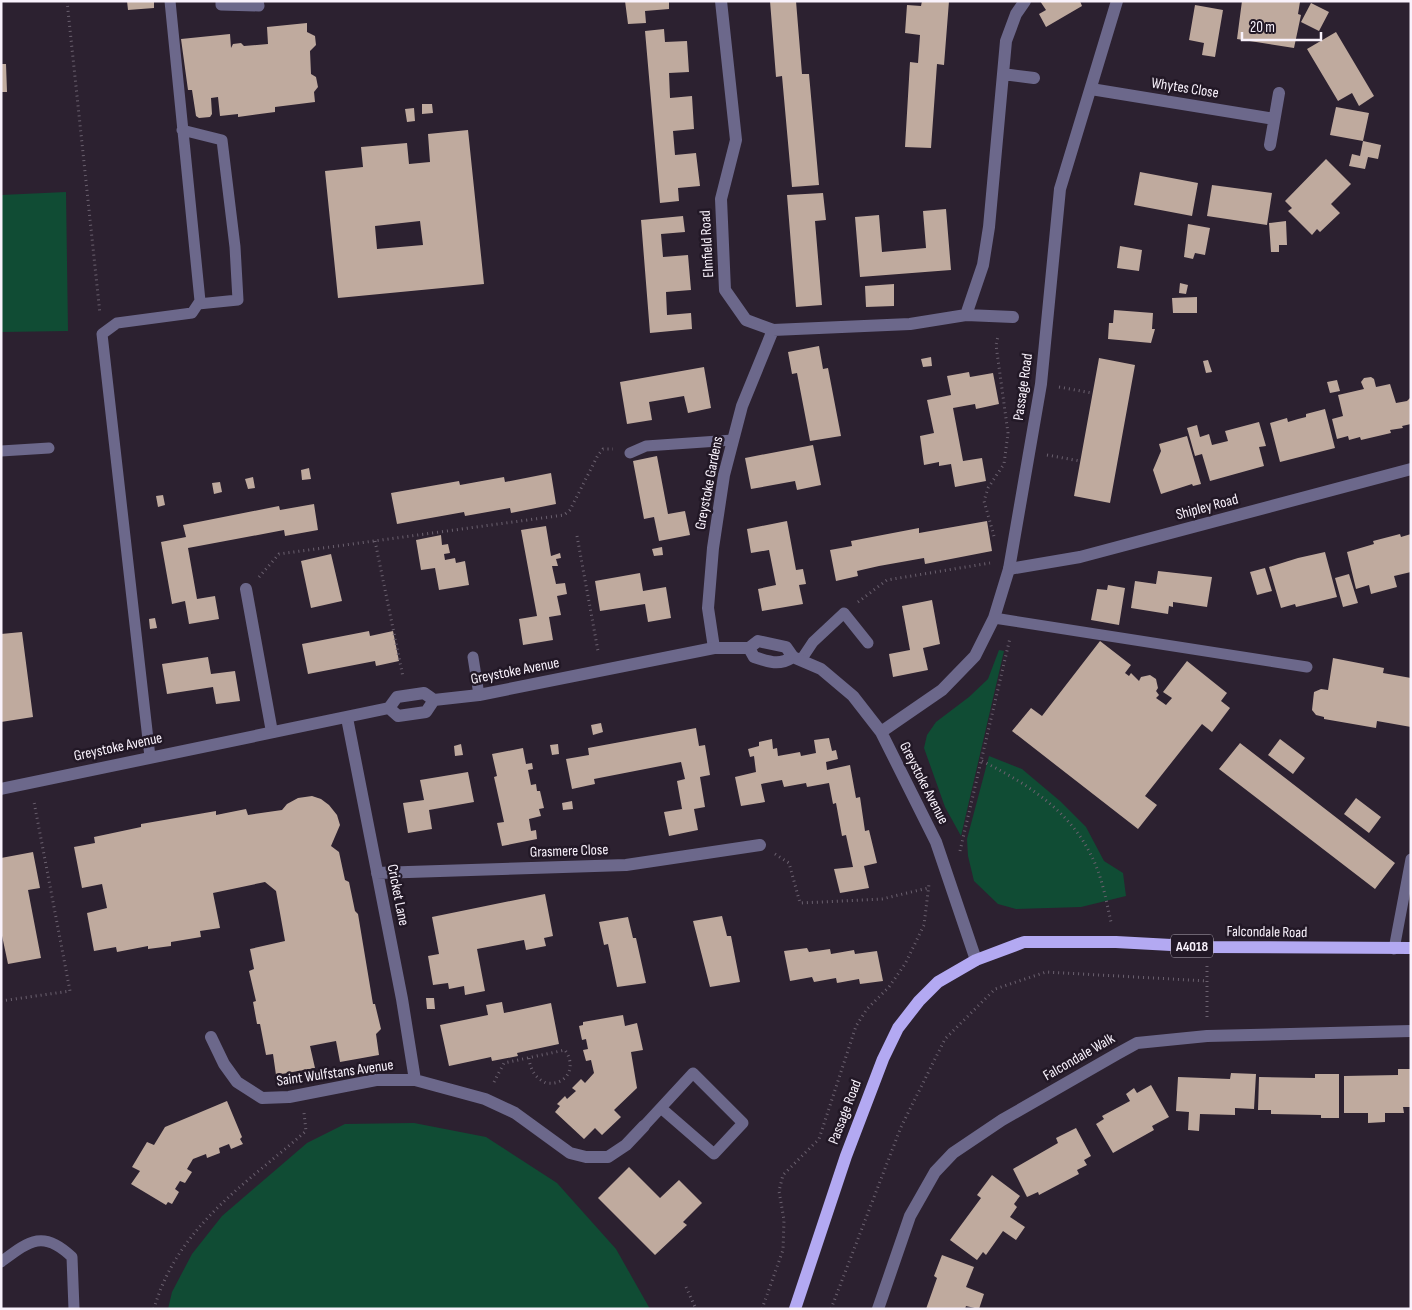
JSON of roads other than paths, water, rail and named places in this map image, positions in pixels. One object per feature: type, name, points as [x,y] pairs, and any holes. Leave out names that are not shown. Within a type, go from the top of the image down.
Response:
[{"type":"main road","name":"Falcondale Road","points":[[976,960],[1024,942],[1116,942],[1208,947],[1411,948]]},
{"type":"main road","name":"Passage Road","points":[[795,1309],[849,1148],[898,1028],[919,1001],[938,982],[976,960]]},
{"type":"street","name":"Elmfield Road","points":[[721,1],[736,140],[721,199],[726,290],[746,320],[773,330],[910,324],[966,315],[1007,317]]},
{"type":"street","points":[[966,315],[983,266],[1006,41],[1016,14],[1026,1]]},
{"type":"street","name":"Passage Road","points":[[881,732],[942,690],[975,656],[994,618],[1007,563],[1041,384],[1060,190],[1117,1]]},
{"type":"street","points":[[1003,74],[1034,78]]},
{"type":"street","name":"Whytes Close","points":[[1091,88],[1274,119]]},
{"type":"street","points":[[1270,145],[1278,93]]},
{"type":"street","name":"Greystoke Gardens","points":[[714,648],[708,608],[713,548],[724,475],[742,406],[773,330]]},
{"type":"street","name":"Shipley Road","points":[[1007,563],[1080,557],[1411,469]]},
{"type":"street","points":[[246,589],[272,732]]},
{"type":"street","name":"Greystoke Avenue","points":[[1,789],[347,718],[389,708],[397,697],[406,695],[424,693],[434,700],[479,695],[714,648],[732,646],[749,648],[758,641],[773,643],[786,647],[797,658],[820,669],[837,682],[852,696],[881,732],[936,842],[951,880],[976,960]]},
{"type":"street","points":[[749,648],[754,657],[768,661],[782,663],[797,658]]},
{"type":"street","points":[[389,708],[398,716],[410,715],[426,712],[434,700]]},
{"type":"street","name":"Cricket Lane","points":[[347,718],[402,999],[415,1080]]},
{"type":"street","name":"Grasmere Close","points":[[377,873],[626,865],[760,844]]},
{"type":"street","name":"Falcondale Walk","points":[[878,1309],[910,1216],[935,1172],[953,1153],[1002,1120],[1137,1044],[1207,1036],[1411,1031]]},
{"type":"street","name":"Saint Wulfstans Avenue","points":[[211,1037],[224,1064],[238,1082],[262,1098],[302,1095],[376,1080],[415,1080],[485,1099],[514,1113],[570,1153],[586,1157],[608,1157],[626,1146],[644,1126]]},
{"type":"lane","points":[[150,757],[102,334],[117,323],[192,313],[200,301],[170,1]]},
{"type":"lane","points":[[222,1],[222,6],[259,6],[258,1]]},
{"type":"lane","points":[[182,130],[222,140],[235,247],[238,300],[198,304]]},
{"type":"lane","points":[[630,453],[646,446],[733,440]]},
{"type":"lane","points":[[1,451],[49,448]]},
{"type":"lane","points":[[797,658],[844,613],[868,643]]},
{"type":"lane","points":[[994,618],[1307,667]]},
{"type":"lane","points":[[472,657],[479,695]]},
{"type":"lane","points":[[1394,949],[1411,859]]},
{"type":"lane","points":[[644,1126],[693,1073],[743,1123],[714,1154],[661,1108]]},
{"type":"lane","points":[[1,1262],[28,1242],[44,1240],[60,1245],[72,1257],[74,1309]]}]
